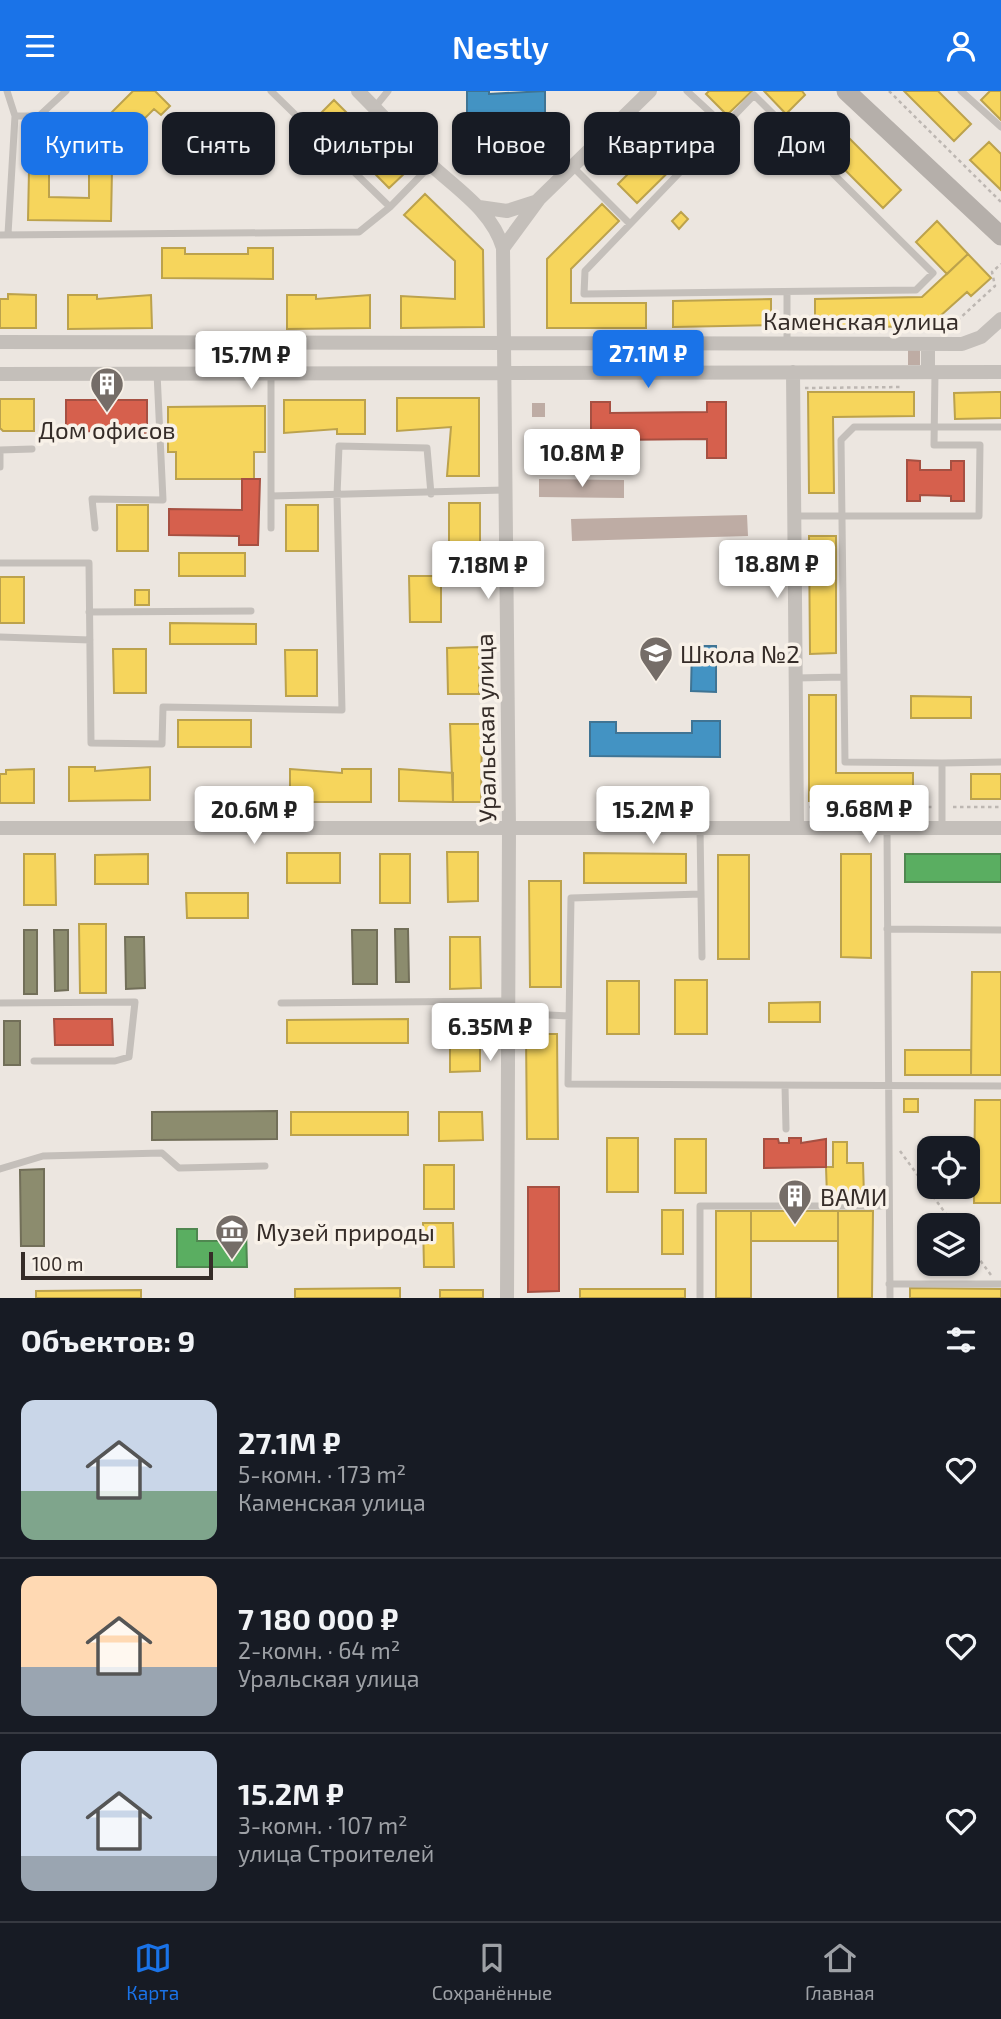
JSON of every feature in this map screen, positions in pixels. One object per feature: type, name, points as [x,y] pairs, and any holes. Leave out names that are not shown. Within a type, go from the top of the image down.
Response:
[{"type":"main road","points":[[846,91],[994,231],[1000,261]]},
{"type":"street","points":[[358,91],[378,112]]},
{"type":"street","points":[[503,248],[539,199],[650,91]]},
{"type":"street","points":[[438,171],[498,229],[503,248]]},
{"type":"street","points":[[479,208],[518,209],[539,199]]},
{"type":"street","name":"Уральская улица","points":[[503,248],[509,829],[507,1298]]},
{"type":"street","name":"Каменская улица","points":[[0,342],[928,344],[973,341],[1001,319]]},
{"type":"street","points":[[928,344],[931,372]]},
{"type":"street","points":[[793,372],[797,828]]},
{"type":"street","points":[[0,374],[1001,372]]},
{"type":"street","points":[[0,828],[1001,828]]},
{"type":"lane","points":[[7,91],[15,116],[4,235],[359,232],[390,208],[421,175]]},
{"type":"lane","points":[[15,116],[39,116],[66,91]]},
{"type":"lane","points":[[271,91],[390,208]]},
{"type":"lane","points":[[374,108],[388,91]]},
{"type":"lane","points":[[687,91],[710,112]]},
{"type":"lane","points":[[961,91],[1001,127]]},
{"type":"lane","points":[[677,175],[585,271],[584,294],[915,290],[933,273],[754,95],[737,112]]},
{"type":"lane","points":[[572,167],[630,224]]},
{"type":"lane","points":[[786,292],[786,344]]},
{"type":"lane","points":[[794,516],[979,516],[980,445],[934,445],[931,372]]},
{"type":"lane","points":[[94,528],[92,499],[163,500],[157,373]]},
{"type":"lane","points":[[271,373],[271,528]]},
{"type":"lane","points":[[1001,427],[854,427],[841,440],[845,762],[1001,762]]},
{"type":"lane","points":[[0,563],[89,563],[91,743],[162,744],[163,706],[342,709],[337,495],[339,446],[427,448],[430,494]]},
{"type":"lane","points":[[0,467],[0,450],[32,449]]},
{"type":"lane","points":[[271,496],[504,490]]},
{"type":"lane","points":[[89,612],[251,611]]},
{"type":"lane","points":[[0,637],[90,640]]},
{"type":"lane","points":[[796,678],[843,677]]},
{"type":"lane","points":[[942,763],[942,828]]},
{"type":"lane","points":[[700,828],[702,957]]},
{"type":"lane","points":[[887,828],[890,1298]]},
{"type":"lane","points":[[701,894],[571,898],[568,1084],[1001,1087]]},
{"type":"lane","points":[[887,929],[1001,930]]},
{"type":"lane","points":[[0,1003],[135,1002],[129,1057],[115,1061],[34,1061]]},
{"type":"lane","points":[[281,1003],[508,1007],[569,1016]]},
{"type":"lane","points":[[785,1087],[786,1129]]},
{"type":"lane","points":[[0,1169],[43,1156],[162,1153],[179,1168],[265,1166]]},
{"type":"lane","points":[[700,1298],[700,1206],[889,1206]]},
{"type":"lane","points":[[890,1284],[999,1284]]},
{"type":"path","points":[[889,91],[1001,202]]},
{"type":"path","points":[[992,272],[1000,261]]},
{"type":"path","points":[[888,1136],[945,1213]]},
{"type":"path","points":[[980,1259],[999,1284]]},
{"type":"building: Жильё","points":[[133,91],[155,91],[170,106],[161,115],[154,109],[148,115],[148,112],[112,112]]},
{"type":"building: Жильё","points":[[709,91],[752,91],[730,112],[724,112],[706,94]]},
{"type":"building: Жильё","points":[[764,91],[802,91],[805,95],[788,112],[784,112]]},
{"type":"building: Жильё","points":[[904,91],[938,91],[971,124],[954,141]]},
{"type":"building: Жильё","points":[[990,91],[1001,91],[1001,120],[981,100]]},
{"type":"building: Жильё","points":[[334,100],[346,112],[322,112]]},
{"type":"building: Жильё","points":[[850,139],[901,190],[883,208],[850,175]]},
{"type":"building: Жильё","points":[[989,142],[1001,154],[1001,190],[970,160]]},
{"type":"building: Жильё","points":[[29,175],[49,175],[49,197],[89,198],[89,175],[112,175],[111,221],[28,220]]},
{"type":"building: Жильё","points":[[376,175],[403,175],[389,188]]},
{"type":"building: Жильё","points":[[627,175],[665,175],[637,203],[618,184]]},
{"type":"building: Жильё","points":[[425,194],[483,250],[484,327],[401,328],[401,296],[455,299],[455,261],[404,215]]},
{"type":"building: Жильё","points":[[602,204],[619,221],[571,269],[571,303],[646,303],[646,328],[547,328],[547,259]]},
{"type":"building: Жильё","points":[[681,212],[688,219],[679,229],[672,221]]},
{"type":"building: Жильё","points":[[937,221],[968,254],[947,274],[916,242]]},
{"type":"building: Жильё","points":[[162,248],[185,248],[185,254],[248,254],[248,248],[273,248],[273,279],[162,278]]},
{"type":"building: Жильё","points":[[968,254],[991,278],[971,296],[967,292],[929,326],[815,328],[815,299],[922,297]]},
{"type":"building: Жильё","points":[[8,294],[36,295],[36,328],[0,328],[0,299],[8,299]]},
{"type":"building: Жильё","points":[[68,295],[97,295],[97,299],[151,295],[152,328],[68,329]]},
{"type":"building: Жильё","points":[[287,295],[316,295],[316,299],[370,295],[370,328],[287,329]]},
{"type":"building: Жильё","points":[[771,299],[771,325],[673,327],[673,301]]},
{"type":"building: Жильё","points":[[808,392],[914,392],[914,416],[833,417],[834,493],[809,493]]},
{"type":"building: Жильё","points":[[1001,392],[1001,418],[955,419],[954,393]]},
{"type":"building: Жильё","points":[[397,398],[479,398],[479,476],[447,476],[451,427],[397,431]]},
{"type":"building: Жильё","points":[[0,399],[34,399],[34,431],[3,431],[0,428]]},
{"type":"building: Жильё","points":[[284,400],[365,400],[365,434],[337,434],[337,429],[284,433]]},
{"type":"building: Жильё","points":[[265,406],[265,452],[254,452],[254,479],[176,479],[176,452],[168,452],[168,407]]},
{"type":"building: Жильё","points":[[449,503],[480,503],[480,549],[449,549]]},
{"type":"building: Жильё","points":[[117,505],[148,505],[148,551],[117,551]]},
{"type":"building: Жильё","points":[[286,505],[318,505],[318,551],[286,551]]},
{"type":"building: Жильё","points":[[809,536],[836,536],[836,653],[810,654]]},
{"type":"building: Жильё","points":[[179,553],[245,553],[245,576],[179,576]]},
{"type":"building: Жильё","points":[[409,576],[441,576],[441,622],[410,622]]},
{"type":"building: Жильё","points":[[0,577],[24,577],[24,623],[0,623]]},
{"type":"building: Жильё","points":[[135,590],[149,590],[149,605],[135,605]]},
{"type":"building: Жильё","points":[[170,623],[256,624],[256,644],[170,644]]},
{"type":"building: Жильё","points":[[479,647],[479,694],[448,694],[447,648]]},
{"type":"building: Жильё","points":[[113,649],[146,649],[146,693],[114,693]]},
{"type":"building: Жильё","points":[[285,650],[317,650],[317,696],[286,696]]},
{"type":"building: Жильё","points":[[809,695],[836,695],[836,773],[913,773],[913,800],[809,801]]},
{"type":"building: Жильё","points":[[911,696],[971,697],[971,718],[911,718]]},
{"type":"building: Жильё","points":[[178,720],[251,720],[251,747],[178,747]]},
{"type":"building: Жильё","points":[[450,724],[482,724],[481,802],[453,802]]},
{"type":"building: Жильё","points":[[69,767],[95,767],[95,771],[150,767],[150,800],[69,801]]},
{"type":"building: Жильё","points":[[34,769],[34,803],[0,803],[0,774],[6,774],[6,770]]},
{"type":"building: Жильё","points":[[290,769],[342,773],[342,769],[371,769],[371,802],[290,802]]},
{"type":"building: Жильё","points":[[399,769],[453,773],[453,802],[399,801]]},
{"type":"building: Жильё","points":[[971,774],[1001,774],[1001,799],[971,799]]},
{"type":"building: Жильё","points":[[447,852],[478,852],[478,901],[448,902]]},
{"type":"building: Жильё","points":[[287,853],[340,853],[340,883],[287,883]]},
{"type":"building: Жильё","points":[[584,853],[686,854],[686,883],[584,883]]},
{"type":"building: Жильё","points":[[24,854],[55,854],[56,905],[24,905]]},
{"type":"building: Жильё","points":[[148,854],[148,884],[95,884],[95,855]]},
{"type":"building: Жильё","points":[[380,854],[410,854],[410,903],[380,903]]},
{"type":"building: Жильё","points":[[841,854],[871,854],[871,958],[841,957]]},
{"type":"building: Жильё","points":[[718,855],[749,855],[749,959],[718,959]]},
{"type":"building: Жильё","points":[[529,881],[561,881],[561,987],[530,987]]},
{"type":"building: Жильё","points":[[186,893],[248,893],[248,918],[187,918]]},
{"type":"building: Жильё","points":[[79,924],[106,924],[106,993],[80,993]]},
{"type":"building: Жильё","points":[[450,937],[480,937],[481,988],[450,989]]},
{"type":"building: Жильё","points":[[972,972],[1001,972],[1001,1075],[971,1075]]},
{"type":"building: Жильё","points":[[675,980],[707,980],[707,1034],[675,1034]]},
{"type":"building: Жильё","points":[[607,981],[639,981],[639,1034],[607,1034]]},
{"type":"building: Жильё","points":[[820,1002],[820,1022],[769,1022],[769,1003]]},
{"type":"building: Жильё","points":[[408,1019],[408,1043],[287,1043],[287,1020]]},
{"type":"building: Жильё","points":[[450,1020],[480,1020],[480,1071],[450,1072]]},
{"type":"building: Жильё","points":[[526,1034],[557,1034],[558,1139],[527,1139]]},
{"type":"building: Жильё","points":[[905,1050],[971,1050],[971,1075],[905,1075]]},
{"type":"building: Жильё","points":[[904,1099],[918,1099],[918,1112],[904,1112]]},
{"type":"building: Жильё","points":[[975,1100],[1001,1100],[1001,1203],[974,1203],[974,1199],[980,1199],[980,1136],[975,1136]]},
{"type":"building: Жильё","points":[[291,1112],[408,1112],[408,1135],[291,1135]]},
{"type":"building: Жильё","points":[[439,1112],[482,1112],[483,1140],[439,1141]]},
{"type":"building: Жильё","points":[[607,1138],[638,1138],[638,1192],[607,1192]]},
{"type":"building: Жильё","points":[[675,1139],[706,1139],[706,1193],[675,1193]]},
{"type":"building: Жильё","points":[[833,1142],[847,1142],[847,1163],[863,1163],[864,1196],[827,1196],[826,1167],[833,1167]]},
{"type":"building: Жильё","points":[[424,1165],[454,1165],[454,1209],[424,1209]]},
{"type":"building: Жильё","points":[[662,1210],[683,1210],[683,1254],[662,1254]]},
{"type":"building: Жильё","points":[[716,1211],[751,1211],[751,1298],[716,1298]]},
{"type":"building: Жильё","name":"ВАМИ","points":[[751,1211],[838,1211],[838,1241],[751,1241]]},
{"type":"building: Жильё","points":[[838,1211],[873,1211],[872,1298],[838,1298]]},
{"type":"building: Жильё","points":[[423,1223],[453,1223],[454,1267],[424,1267]]},
{"type":"building: Жильё","points":[[400,1288],[400,1298],[295,1298],[295,1289]]},
{"type":"building: Жильё","points":[[910,1288],[1001,1289],[1001,1298],[910,1298]]},
{"type":"building: Жильё","points":[[580,1289],[685,1289],[685,1298],[580,1298]]},
{"type":"building: Жильё","points":[[141,1290],[141,1298],[36,1298],[36,1291]]},
{"type":"building: Жильё","points":[[440,1290],[483,1290],[483,1298],[440,1298]]},
{"type":"building: Торговля","name":"Дом офисов","points":[[66,400],[147,400],[147,433],[119,434],[119,429],[66,433]]},
{"type":"building: Торговля","points":[[591,402],[610,402],[610,413],[707,412],[707,402],[726,402],[726,458],[707,458],[707,439],[608,440],[608,457],[591,458]]},
{"type":"building: Торговля","points":[[907,460],[920,461],[920,470],[951,470],[951,461],[964,461],[964,501],[951,501],[951,496],[920,495],[920,501],[907,501]]},
{"type":"building: Торговля","points":[[242,479],[260,479],[258,545],[239,545],[239,536],[169,535],[169,509],[242,510]]},
{"type":"building: Торговля","points":[[54,1019],[112,1019],[113,1045],[55,1045]]},
{"type":"building: Торговля","points":[[789,1138],[801,1138],[801,1143],[826,1139],[826,1167],[764,1168],[764,1139],[778,1139],[779,1143],[789,1143]]},
{"type":"building: Торговля","points":[[528,1187],[559,1187],[559,1291],[528,1292]]},
{"type":"building: Школы","points":[[467,91],[489,91],[489,94],[545,91],[545,112],[467,112]]},
{"type":"building: Школы","points":[[692,646],[716,646],[716,692],[691,691]]},
{"type":"building: Школы","points":[[692,721],[720,721],[720,757],[590,756],[590,722],[616,722],[616,733],[692,733]]},
{"type":"building: Учреждения","points":[[905,854],[1001,854],[1001,882],[905,882]]},
{"type":"building: Учреждения","points":[[225,1228],[246,1228],[247,1267],[177,1267],[177,1229],[197,1229],[197,1241],[225,1241]]},
{"type":"building: Промзона","points":[[395,929],[408,929],[409,982],[396,982]]},
{"type":"building: Промзона","points":[[24,930],[37,930],[37,994],[24,994]]},
{"type":"building: Промзона","points":[[54,930],[68,930],[68,990],[55,991]]},
{"type":"building: Промзона","points":[[352,930],[377,930],[377,984],[353,984]]},
{"type":"building: Промзона","points":[[125,937],[144,937],[145,988],[126,989]]},
{"type":"building: Промзона","points":[[4,1021],[20,1021],[20,1065],[4,1065]]},
{"type":"building: Промзона","points":[[277,1111],[277,1139],[152,1140],[152,1112]]},
{"type":"building: Промзона","points":[[44,1169],[44,1246],[21,1246],[20,1170]]},
{"type":"building: Прочее","points":[[908,349],[920,349],[920,365],[908,365]]},
{"type":"building: Прочее","points":[[532,403],[545,403],[545,417],[532,417]]},
{"type":"building: Прочее","points":[[539,479],[624,480],[624,498],[539,497]]},
{"type":"building: Прочее","points":[[747,515],[748,536],[572,541],[571,519]]},
{"type":"place","name":"Дом офисов","points":[[107,414]]},
{"type":"place","name":"Школа №2","points":[[656,683]]},
{"type":"place","name":"ВАМИ","points":[[795,1226]]},
{"type":"place","name":"Музей природы","points":[[232,1261]]}]
